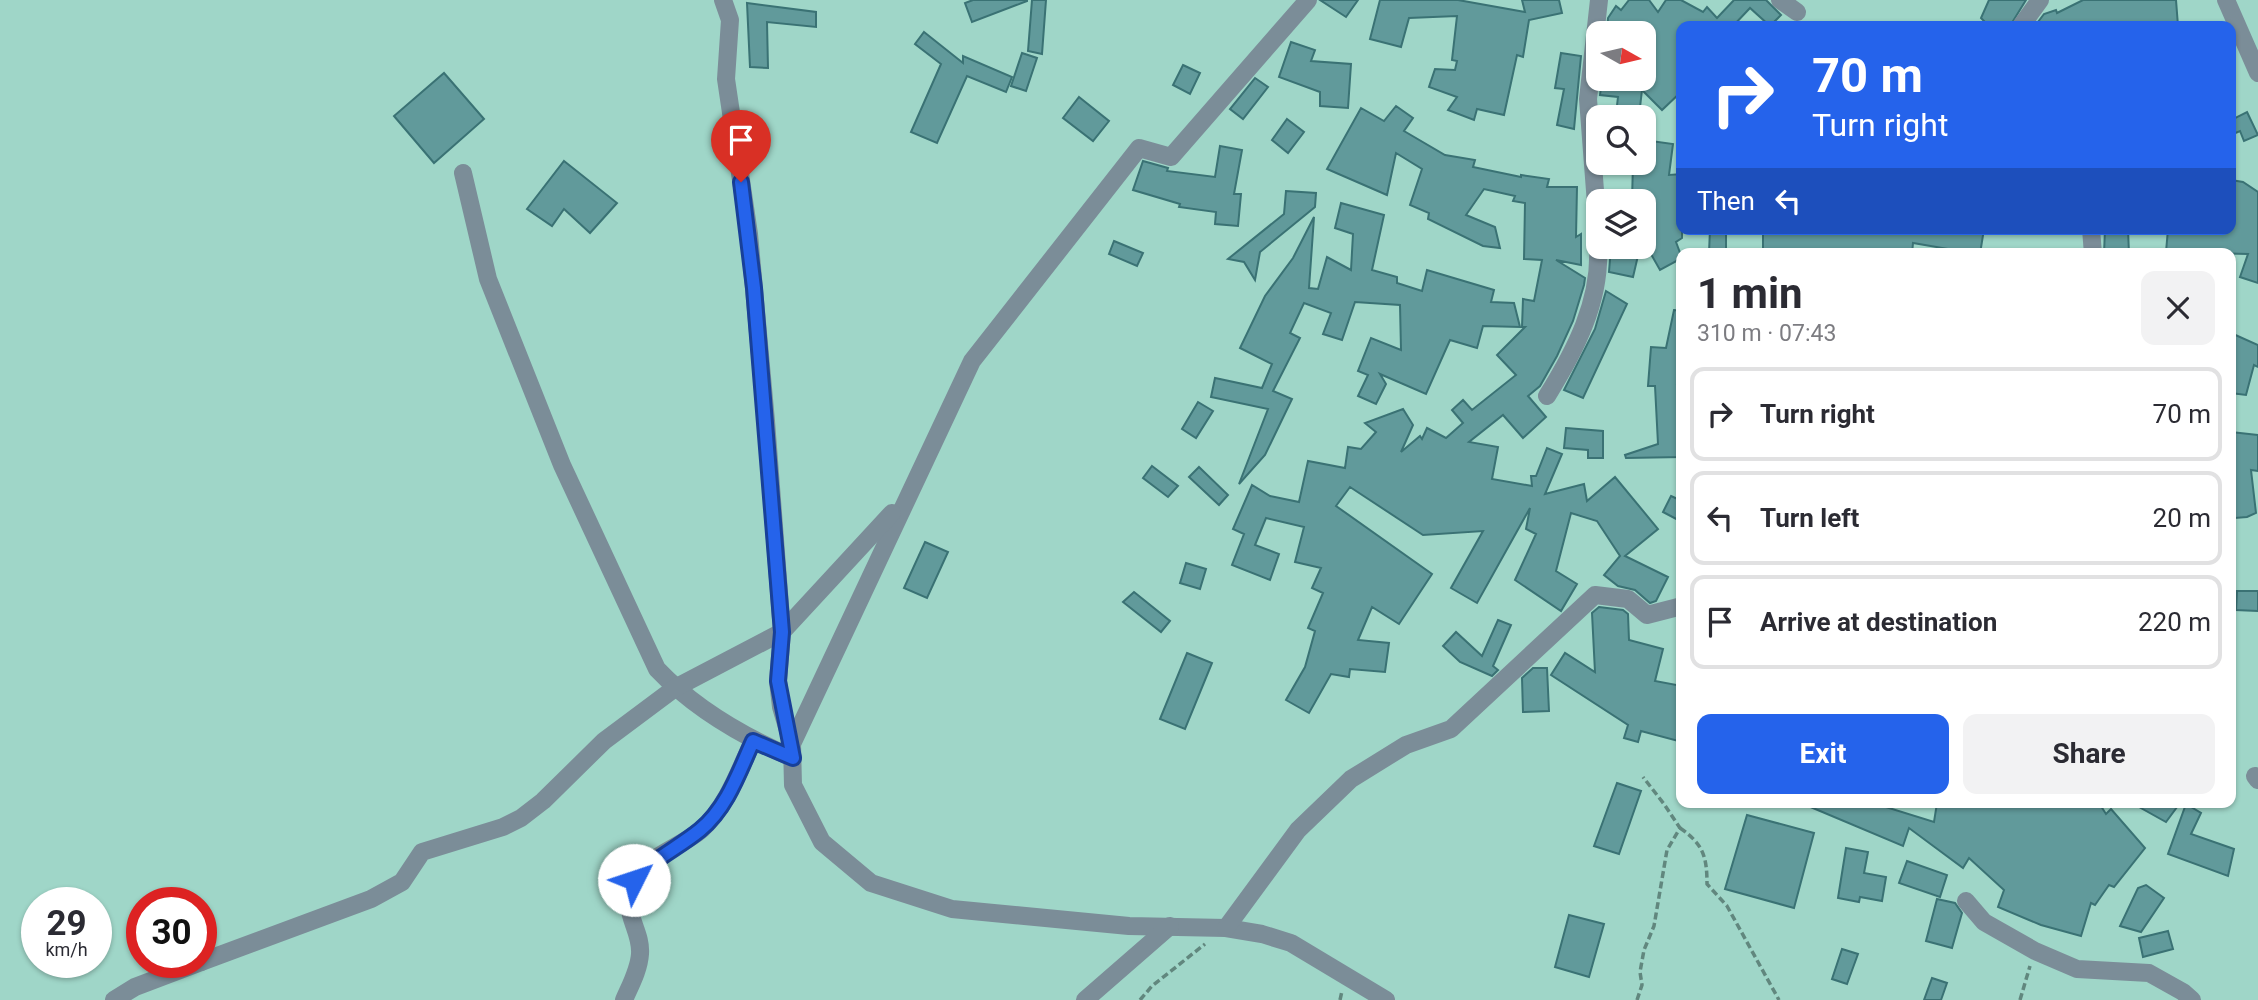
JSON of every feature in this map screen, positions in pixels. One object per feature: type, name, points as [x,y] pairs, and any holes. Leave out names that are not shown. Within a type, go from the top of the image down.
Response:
[{"type":"street","points":[[723,0],[730,20],[726,79],[749,234],[782,632],[778,681],[792,751],[793,785],[822,842],[871,883],[952,909],[1129,926],[1226,928],[1291,943],[1386,1000]]},
{"type":"street","points":[[792,751],[904,500],[972,360],[1139,148],[1171,157],[1308,0]]},
{"type":"street","points":[[1595,189],[1588,99],[1599,0]]},
{"type":"street","points":[[1780,0],[1797,12]]},
{"type":"street","points":[[2025,21],[2040,0]]},
{"type":"street","points":[[2226,0],[2235,21]]},
{"type":"street","points":[[2236,23],[2258,73]]},
{"type":"street","points":[[463,173],[488,279],[562,465],[657,669],[676,688],[753,741],[792,751]]},
{"type":"street","points":[[1547,396],[1573,353],[1585,323],[1599,259]]},
{"type":"street","points":[[217,956],[371,900],[402,882],[422,852],[503,827],[522,818],[604,741],[676,688],[782,632],[904,500]]},
{"type":"street","points":[[1226,928],[1298,830],[1351,779],[1406,745],[1451,729],[1595,595],[1628,600],[1647,615],[1676,608]]},
{"type":"street","points":[[624,1000],[640,956],[639,940],[630,920],[629,900],[634,880],[648,864],[703,828],[727,797],[753,741]]},
{"type":"street","points":[[1966,901],[1984,922],[2035,951],[2077,969],[2149,973],[2188,997]]},
{"type":"street","points":[[1085,1000],[1170,926]]},
{"type":"street","points":[[114,1000],[135,987],[159,978]]},
{"type":"path","points":[[1643,777],[1680,828],[1697,839],[1707,862],[1707,884],[1727,906],[1779,1000]]},
{"type":"path","points":[[1637,1000],[1642,985],[1640,972],[1644,950],[1654,926],[1667,850],[1680,828]]},
{"type":"path","points":[[1140,1000],[1152,986],[1226,928]]},
{"type":"path","points":[[2020,1000],[2035,951]]},
{"type":"building","points":[[973,0],[1027,1],[972,22],[965,3]]},
{"type":"building","points":[[1032,0],[1046,0],[1042,54],[1028,51]]},
{"type":"building","points":[[1320,0],[1358,0],[1346,17]]},
{"type":"building","points":[[1380,0],[1458,0],[1525,12],[1522,0],[1559,0],[1562,13],[1529,20],[1523,57],[1517,55],[1504,115],[1477,109],[1474,120],[1448,110],[1457,97],[1429,87],[1435,69],[1455,70],[1457,61],[1452,60],[1457,16],[1409,18],[1401,47],[1370,39]]},
{"type":"building","points":[[1629,0],[1649,0],[1658,12],[1666,0],[1681,0],[1703,12],[1707,7],[1717,18],[1734,0],[1766,0],[1781,15],[1775,21],[1764,21],[1750,8],[1738,21],[1676,21],[1676,97],[1662,110],[1643,91],[1656,91],[1656,21],[1608,21],[1616,6],[1621,10]]},
{"type":"building","points":[[1989,0],[2026,0],[2013,21],[1984,21],[1981,18]]},
{"type":"building","points":[[2083,0],[2176,0],[2178,21],[2039,21],[2044,14],[2056,10],[2057,13]]},
{"type":"building","points":[[747,3],[816,12],[816,27],[767,22],[768,68],[750,67]]},
{"type":"building","points":[[924,32],[963,63],[963,56],[1012,77],[1006,92],[967,76],[937,143],[911,132],[941,64],[915,44]]},
{"type":"building","points":[[1291,42],[1315,50],[1311,61],[1351,64],[1348,108],[1320,106],[1320,92],[1279,77]]},
{"type":"building","points":[[1022,53],[1037,58],[1026,91],[1011,86]]},
{"type":"building","points":[[1561,53],[1581,56],[1574,129],[1557,125],[1564,89],[1555,88]]},
{"type":"building","points":[[1183,65],[1200,73],[1190,94],[1173,85]]},
{"type":"building","points":[[444,73],[484,119],[434,163],[394,116]]},
{"type":"building","points":[[1255,78],[1268,87],[1243,119],[1230,109]]},
{"type":"building","points":[[1600,91],[1642,91],[1640,105],[1617,105],[1618,97],[1600,95]]},
{"type":"building","points":[[1079,97],[1109,121],[1093,141],[1063,118]]},
{"type":"building","points":[[1396,106],[1413,118],[1404,131],[1445,155],[1475,160],[1473,167],[1521,177],[1549,179],[1547,187],[1577,187],[1576,237],[1581,234],[1581,265],[1556,260],[1585,278],[1584,285],[1573,321],[1557,356],[1540,386],[1528,396],[1546,417],[1523,438],[1503,415],[1469,442],[1498,447],[1492,479],[1532,486],[1531,476],[1536,476],[1547,448],[1562,454],[1545,494],[1584,484],[1587,501],[1615,477],[1658,529],[1625,556],[1668,577],[1656,601],[1650,603],[1635,590],[1618,586],[1604,575],[1620,556],[1597,521],[1571,513],[1556,571],[1577,584],[1561,611],[1515,580],[1536,534],[1526,529],[1530,508],[1477,603],[1451,588],[1483,531],[1423,535],[1350,487],[1336,506],[1432,574],[1399,624],[1372,607],[1358,640],[1389,643],[1385,672],[1350,669],[1349,677],[1331,674],[1309,713],[1286,700],[1305,667],[1315,631],[1308,628],[1323,593],[1312,588],[1321,568],[1295,562],[1304,527],[1266,518],[1255,545],[1279,554],[1270,580],[1232,565],[1244,534],[1233,529],[1252,485],[1270,496],[1299,502],[1308,461],[1345,468],[1348,447],[1361,449],[1376,432],[1365,423],[1403,409],[1413,425],[1401,452],[1420,436],[1422,439],[1427,428],[1446,438],[1463,423],[1452,410],[1463,400],[1472,410],[1516,375],[1497,355],[1525,327],[1522,327],[1523,299],[1534,301],[1542,260],[1524,259],[1525,203],[1513,201],[1515,196],[1484,189],[1466,215],[1495,227],[1500,248],[1483,246],[1428,219],[1429,213],[1410,205],[1422,169],[1396,153],[1387,195],[1327,169],[1361,108],[1384,121]]},
{"type":"building","points":[[2247,112],[2258,135],[2244,141],[2240,131],[2236,133],[2236,118]]},
{"type":"building","points":[[1287,119],[1304,132],[1288,153],[1272,140]]},
{"type":"building","points":[[1656,142],[1673,144],[1669,175],[1676,174],[1676,235],[1682,235],[1682,238],[1676,242],[1678,248],[1676,248],[1676,261],[1660,270],[1654,259],[1656,259],[1656,189],[1632,189],[1633,175],[1656,175]]},
{"type":"building","points":[[1220,146],[1242,150],[1234,194],[1241,194],[1238,226],[1215,224],[1216,212],[1179,207],[1180,204],[1133,190],[1143,161],[1168,168],[1167,171],[1215,177]]},
{"type":"building","points":[[564,161],[617,203],[590,233],[564,209],[552,226],[527,209]]},
{"type":"building","points":[[2236,181],[2243,182],[2258,192],[2258,283],[2240,277],[2248,254],[2236,254],[2236,248],[2166,248],[2167,235],[2236,235]]},
{"type":"building","points":[[1286,191],[1316,193],[1315,207],[1260,252],[1255,280],[1244,262],[1228,259],[1284,214]]},
{"type":"building","points":[[1341,203],[1384,215],[1372,270],[1397,277],[1397,283],[1422,291],[1427,270],[1494,290],[1491,302],[1514,303],[1520,327],[1483,326],[1477,348],[1450,340],[1426,394],[1380,374],[1386,384],[1376,404],[1358,396],[1368,375],[1358,371],[1371,338],[1401,350],[1400,305],[1355,302],[1342,340],[1323,334],[1331,313],[1304,303],[1290,333],[1300,338],[1273,391],[1292,399],[1265,455],[1239,484],[1268,409],[1211,397],[1215,378],[1262,388],[1272,364],[1240,348],[1265,296],[1293,258],[1314,217],[1309,288],[1318,289],[1327,257],[1351,270],[1353,234],[1335,228]]},
{"type":"building","points":[[1710,235],[1726,235],[1726,248],[1709,248]]},
{"type":"building","points":[[1763,235],[1983,235],[1981,248],[1942,248],[1913,243],[1913,248],[1763,248]]},
{"type":"building","points":[[2105,235],[2128,235],[2129,248],[2104,248]]},
{"type":"building","points":[[1114,241],[1143,253],[1137,266],[1109,254]]},
{"type":"building","points":[[1610,259],[1637,259],[1633,277],[1609,272]]},
{"type":"building","points":[[1606,291],[1627,304],[1583,398],[1564,390],[1595,329]]},
{"type":"building","points":[[1676,310],[1676,457],[1626,458],[1625,455],[1658,444],[1655,386],[1648,386],[1651,347],[1666,348]]},
{"type":"building","points":[[2236,335],[2258,345],[2258,367],[2254,365],[2246,395],[2236,394]]},
{"type":"building","points":[[1198,402],[1213,411],[1196,438],[1182,429]]},
{"type":"building","points":[[1566,428],[1603,431],[1603,458],[1588,458],[1588,450],[1564,448]]},
{"type":"building","points":[[2236,433],[2258,435],[2258,471],[2251,470],[2256,513],[2236,518]]},
{"type":"building","points":[[1152,466],[1178,486],[1168,497],[1143,478]]},
{"type":"building","points":[[1199,467],[1228,495],[1219,505],[1189,477]]},
{"type":"building","points":[[1671,496],[1676,498],[1676,519],[1663,512]]},
{"type":"building","points":[[925,542],[948,552],[927,598],[904,588]]},
{"type":"building","points":[[1186,563],[1206,569],[1200,589],[1180,583]]},
{"type":"building","points":[[2237,591],[2258,591],[2258,611],[2236,610]]},
{"type":"building","points":[[1134,592],[1170,621],[1161,632],[1123,602]]},
{"type":"building","points":[[1599,607],[1623,610],[1628,614],[1629,640],[1663,649],[1655,681],[1676,685],[1676,740],[1641,731],[1638,742],[1624,738],[1628,725],[1551,675],[1565,653],[1595,672],[1592,613]]},
{"type":"building","points":[[1498,620],[1511,625],[1493,666],[1498,670],[1492,676],[1460,662],[1443,646],[1456,632],[1482,656]]},
{"type":"building","points":[[1187,653],[1212,663],[1185,729],[1160,719]]},
{"type":"building","points":[[1533,668],[1547,668],[1549,711],[1523,712],[1522,678]]},
{"type":"building","points":[[1617,783],[1641,791],[1619,854],[1594,846]]},
{"type":"building","points":[[1813,808],[1889,808],[1934,822],[1936,808],[2102,808],[2106,814],[2111,809],[2145,848],[2114,887],[2109,885],[2095,905],[2091,903],[2081,936],[2041,925],[1998,907],[2004,890],[1969,858],[1963,868],[1909,828],[1903,846]]},
{"type":"building","points":[[2141,808],[2176,808],[2166,822]]},
{"type":"building","points":[[2185,808],[2193,808],[2201,813],[2191,834],[2234,849],[2228,876],[2168,854]]},
{"type":"building","points":[[1747,815],[1814,833],[1794,908],[1725,889]]},
{"type":"building","points":[[1846,848],[1868,852],[1864,873],[1886,877],[1882,901],[1860,897],[1859,902],[1838,898]]},
{"type":"building","points":[[1907,861],[1947,875],[1940,897],[1899,883]]},
{"type":"building","points":[[2146,885],[2164,898],[2141,932],[2120,926],[2138,888]]},
{"type":"building","points":[[1937,899],[1955,903],[1962,913],[1952,948],[1926,941]]},
{"type":"building","points":[[1569,915],[1604,924],[1589,977],[1555,967]]},
{"type":"building","points":[[2168,931],[2173,949],[2143,957],[2139,938]]},
{"type":"building","points":[[1842,949],[1858,954],[1847,984],[1832,979]]},
{"type":"building","points":[[1932,978],[1947,983],[1941,1000],[1924,1000]]},
{"type":"route","points":[[634,880],[648,864],[703,828],[727,797],[753,741],[793,758],[778,681],[782,632],[754,288],[741,182]]}]
